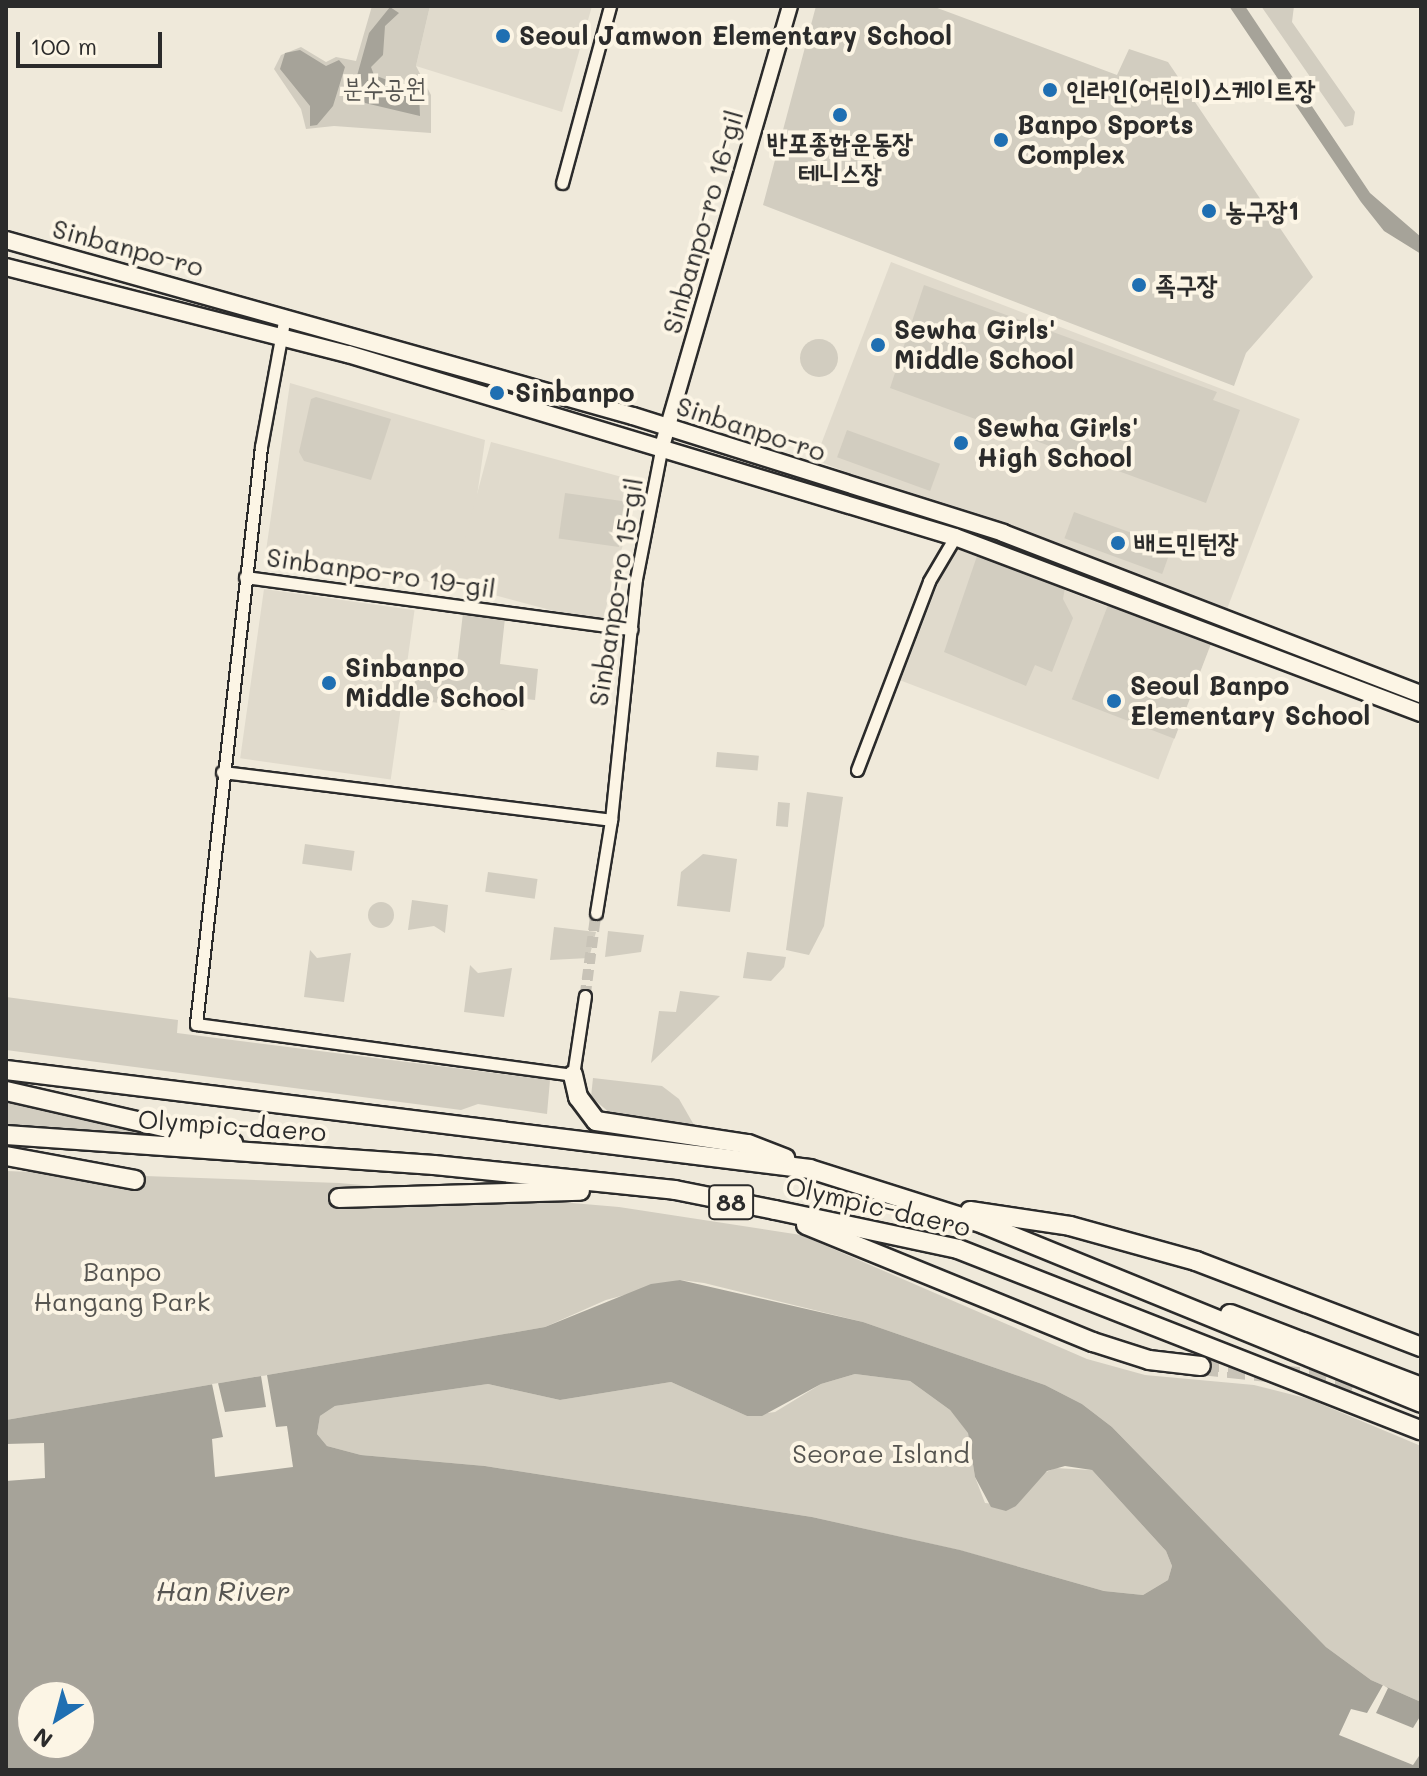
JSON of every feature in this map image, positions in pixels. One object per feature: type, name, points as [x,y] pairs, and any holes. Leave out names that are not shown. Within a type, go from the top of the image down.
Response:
[{"type":"highway","name":"Olympic-daero","points":[[6,1070],[810,1169],[1035,1244],[1421,1387]]},
{"type":"highway","points":[[573,1075],[578,1097],[596,1121],[748,1144],[810,1169]]},
{"type":"highway","points":[[6,1091],[296,1158]]},
{"type":"highway","name":"Olympic-daero","points":[[6,1135],[296,1158],[434,1165],[688,1193],[775,1210],[958,1249],[1421,1430]]},
{"type":"highway","points":[[6,1156],[135,1180]]},
{"type":"highway","points":[[339,1198],[531,1190],[688,1193]]},
{"type":"highway","points":[[913,1202],[1070,1226],[1196,1261],[1421,1347]]},
{"type":"highway","points":[[775,1210],[1093,1342],[1149,1360],[1201,1366]]},
{"type":"highway","name":"Olympic-daero","points":[[1035,1244],[1421,1403]]},
{"type":"main road","name":"Sinbanpo-ro","points":[[6,240],[285,316],[665,428],[1003,533],[1421,694]]},
{"type":"main road","name":"Sinbanpo-ro","points":[[6,267],[348,354],[955,537],[1421,713]]},
{"type":"street","points":[[562,183],[610,6]]},
{"type":"street","name":"Sinbanpo-ro 16-gil","points":[[661,450],[665,428],[724,243],[790,6]]},
{"type":"street","name":"Sinbanpo-ro 19-gil","points":[[285,316],[245,577],[632,629]]},
{"type":"street","name":"Sinbanpo-ro 15-gil","points":[[596,913],[611,820],[617,741],[632,629],[661,450]]},
{"type":"street","points":[[857,770],[929,581],[955,537]]},
{"type":"street","points":[[245,577],[196,1024],[573,1075],[585,996]]},
{"type":"street","points":[[222,772],[611,820]]},
{"type":"shaded area","name":"Seoul Jamwon Elementary School","points":[[430,6],[592,6],[562,112],[416,66]]},
{"type":"shaded area","points":[[891,262],[1300,419],[1224,617],[815,460]]},
{"type":"shaded area","points":[[290,383],[485,440],[464,587],[265,558]]},
{"type":"shaded area","points":[[491,442],[640,482],[602,624],[453,584]]},
{"type":"shaded area","points":[[952,547],[1210,646],[1158,779],[901,681]]},
{"type":"shaded area","name":"Sinbanpo Middle School","points":[[264,589],[415,610],[391,779],[240,758]]},
{"type":"green space","name":"분수공원","points":[[372,6],[430,6],[416,66],[431,95],[431,133],[334,126],[306,129],[301,109],[274,69],[281,55],[301,47],[326,62],[336,57],[356,61]]},
{"type":"green space","name":"Banpo Sports Complex","points":[[816,6],[932,6],[1117,75],[1129,49],[1168,62],[1313,277],[1246,353],[1234,386],[763,205]]},
{"type":"green space","points":[[1261,6],[1294,6],[1292,22],[1355,112],[1353,125],[1345,127]]},
{"type":"green space","points":[[924,285],[1217,392],[1213,400],[1240,410],[1206,503],[890,388]]},
{"type":"green space","points":[[819,339],[833,344],[838,358],[833,372],[819,377],[805,372],[800,358],[805,344]]},
{"type":"green space","points":[[316,397],[391,419],[371,480],[304,461],[299,452],[311,399]]},
{"type":"green space","points":[[847,430],[940,464],[930,491],[837,457]]},
{"type":"green space","points":[[565,493],[625,501],[619,547],[559,539]]},
{"type":"green space","name":"배드민턴장","points":[[1074,512],[1172,548],[1162,574],[1064,538]]},
{"type":"green space","points":[[977,556],[1065,587],[1063,599],[1073,618],[1052,672],[1035,665],[1026,686],[944,652]]},
{"type":"green space","points":[[1108,605],[1211,644],[1174,739],[1072,699]]},
{"type":"green space","points":[[463,613],[505,618],[500,664],[538,669],[535,700],[514,698],[512,711],[413,700],[417,660],[457,664]]},
{"type":"green space","points":[[717,752],[759,756],[758,771],[716,767]]},
{"type":"green space","points":[[807,792],[843,797],[824,926],[809,955],[786,950]]},
{"type":"green space","points":[[778,802],[790,803],[788,827],[776,826]]},
{"type":"green space","points":[[305,844],[355,851],[352,871],[302,864]]},
{"type":"green space","points":[[703,854],[737,859],[730,912],[677,906],[681,872]]},
{"type":"green space","points":[[488,872],[538,879],[535,899],[485,892]]},
{"type":"green space","points":[[412,900],[448,905],[445,933],[434,926],[408,930]]},
{"type":"green space","points":[[381,902],[390,906],[394,915],[390,924],[381,928],[372,924],[368,915],[372,906]]},
{"type":"green space","points":[[554,927],[596,932],[589,958],[550,960]]},
{"type":"green space","points":[[608,931],[644,935],[641,952],[605,957]]},
{"type":"green space","points":[[310,950],[317,958],[351,953],[344,1002],[304,997]]},
{"type":"green space","points":[[747,952],[786,957],[784,967],[771,981],[743,978]]},
{"type":"green space","points":[[470,965],[478,973],[512,968],[504,1017],[464,1012]]},
{"type":"green space","points":[[680,991],[720,996],[651,1063],[659,1011],[676,1012]]},
{"type":"green space","points":[[6,997],[178,1020],[177,1033],[550,1080],[547,1114],[478,1104],[461,1110],[6,1050]]},
{"type":"green space","points":[[593,1078],[662,1086],[679,1099],[694,1125],[610,1113],[591,1097]]},
{"type":"green space","points":[[6,1098],[142,1130],[141,1136],[6,1126]]},
{"type":"green space","name":"Banpo Hangang Park","points":[[6,1171],[339,1183],[619,1207],[801,1235],[1087,1359],[1145,1375],[1254,1385],[1309,1399],[1421,1446],[1421,1702],[1371,1680],[1326,1647],[1112,1427],[1082,1404],[1045,1385],[863,1322],[704,1283],[680,1280],[606,1300],[545,1327],[6,1420]]},
{"type":"green space","name":"Seorae Island","points":[[855,1374],[910,1381],[950,1410],[968,1432],[975,1477],[985,1503],[1016,1506],[1040,1475],[1055,1468],[1092,1470],[1166,1551],[1172,1566],[1168,1580],[1143,1595],[1104,1591],[959,1550],[812,1517],[485,1466],[361,1455],[327,1446],[317,1434],[320,1416],[335,1406],[488,1384],[560,1400],[671,1382],[747,1416],[775,1412],[821,1384]]},
{"type":"water","points":[[1229,6],[1245,6],[1370,193],[1421,237],[1421,254],[1384,231],[1361,202]]},
{"type":"water","points":[[390,7],[399,13],[385,26],[383,55],[371,67],[374,75],[419,92],[420,116],[365,103],[353,90],[369,33]]},
{"type":"water","points":[[300,50],[326,66],[339,60],[345,67],[333,106],[317,125],[310,126],[310,106],[280,69],[285,53]]},
{"type":"water","name":"Han River","points":[[680,1280],[863,1322],[1045,1385],[1082,1404],[1112,1427],[1326,1647],[1371,1680],[1421,1702],[1421,1770],[6,1770],[6,1481],[45,1478],[44,1443],[6,1444],[6,1420],[545,1327],[651,1284]],"holes":[[[855,1374],[910,1381],[950,1410],[968,1433],[975,1477],[991,1507],[1006,1511],[1016,1506],[1047,1471],[1065,1466],[1092,1470],[1166,1551],[1172,1566],[1168,1580],[1143,1595],[1104,1591],[960,1550],[812,1517],[485,1466],[361,1455],[327,1446],[317,1434],[320,1416],[335,1406],[488,1384],[560,1400],[671,1382],[747,1416],[762,1416],[821,1384]]]},
{"type":"pier","points":[[267,1375],[276,1427],[287,1426],[293,1467],[215,1477],[212,1439],[223,1437],[212,1384],[218,1383],[225,1412],[266,1407],[261,1376]]},
{"type":"pier","points":[[1383,1685],[1388,1688],[1376,1713],[1413,1728],[1421,1715],[1421,1753],[1413,1765],[1339,1735],[1351,1709],[1367,1713]]},
{"type":"tunnel","points":[[585,996],[596,913]]},
{"type":"tunnel","points":[[1201,1366],[1365,1383]]},
{"type":"place","name":"Seoul Jamwon Elementary School","points":[[503,36]]},
{"type":"place","name":"인라인(어린이)스케이트장","points":[[1050,90]]},
{"type":"place","name":"반포종합운동장 테니스장","points":[[840,115]]},
{"type":"place","name":"Banpo Sports Complex","points":[[1001,140]]},
{"type":"place","name":"농구장1","points":[[1209,211]]},
{"type":"place","name":"족구장","points":[[1139,285]]},
{"type":"place","name":"Sewha Girls' Middle School","points":[[878,345]]},
{"type":"place","name":"Sinbanpo","points":[[497,393]]},
{"type":"place","name":"Sewha Girls' High School","points":[[961,443]]},
{"type":"place","name":"배드민턴장","points":[[1118,543]]},
{"type":"place","name":"Sinbanpo Middle School","points":[[329,683]]},
{"type":"place","name":"Seoul Banpo Elementary School","points":[[1114,701]]}]
